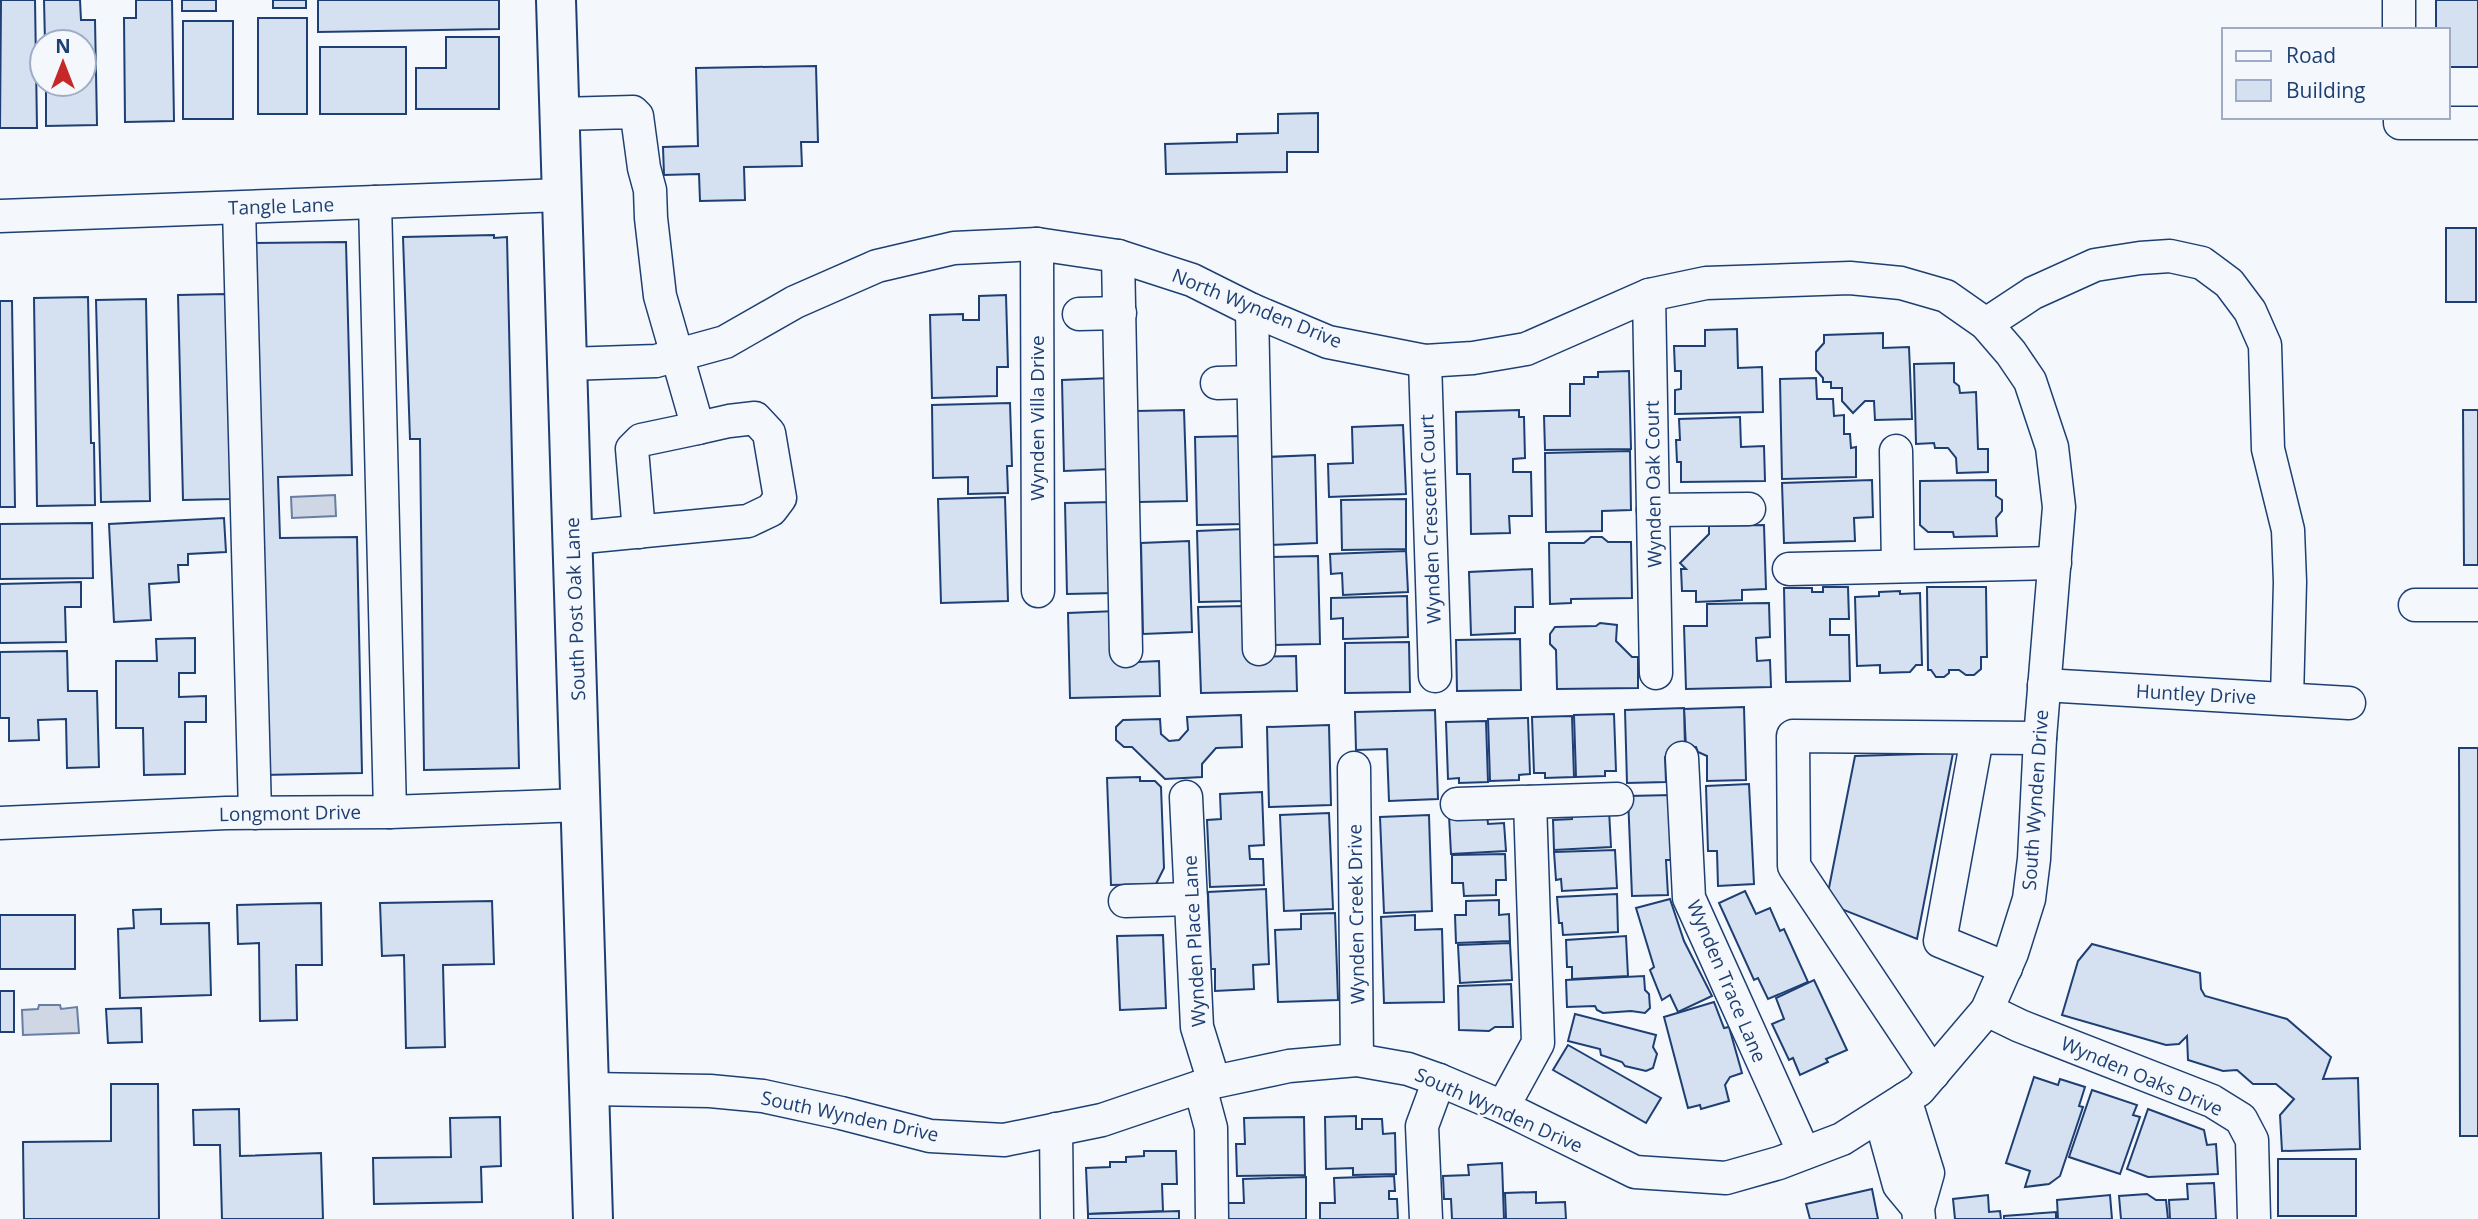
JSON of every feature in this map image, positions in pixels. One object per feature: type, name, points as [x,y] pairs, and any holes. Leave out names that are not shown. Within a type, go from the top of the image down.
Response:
[{"type":"main road","name":"South Post Oak Lane","points":[[556,0],[593,1219]]},
{"type":"street","points":[[2399,0],[2399,28]]},
{"type":"street","points":[[560,114],[634,112],[637,116],[644,168],[650,190],[660,296],[698,428]]},
{"type":"street","points":[[2400,119],[2400,123],[2478,123]]},
{"type":"street","name":"Tangle Lane","points":[[0,216],[562,195]]},
{"type":"street","points":[[375,202],[390,812]]},
{"type":"street","points":[[239,208],[255,813]]},
{"type":"street","name":"North Wynden Drive","points":[[567,364],[656,361],[725,342],[795,302],[877,266],[954,248],[1037,244],[1118,256],[1192,280],[1252,310],[1328,342],[1425,361],[1473,358],[1527,349],[1649,295],[1706,283],[1863,279],[1901,283],[1946,296],[1986,324],[2030,381],[2052,447],[2059,507],[2043,685]]},
{"type":"street","name":"Wynden Villa Drive","points":[[1037,244],[1038,591]]},
{"type":"street","points":[[1118,256],[1126,651]]},
{"type":"street","points":[[1986,324],[2033,292],[2095,265],[2106,263],[2170,256],[2202,263],[2230,283],[2250,311],[2265,345],[2268,449],[2288,530],[2290,582],[2287,699]]},
{"type":"street","name":"Wynden Oak Court","points":[[1649,295],[1656,673]]},
{"type":"street","points":[[1252,310],[1259,649]]},
{"type":"street","points":[[1079,314],[1120,313]]},
{"type":"street","name":"Wynden Crescent Court","points":[[1425,361],[1435,676]]},
{"type":"street","points":[[1217,383],[1253,382]]},
{"type":"street","points":[[573,538],[639,532],[748,521],[771,510],[780,498],[769,433],[755,418],[641,440],[632,449],[639,532]]},
{"type":"street","points":[[1896,451],[1898,566]]},
{"type":"street","points":[[1653,510],[1749,509]]},
{"type":"street","points":[[1788,569],[2055,563]]},
{"type":"street","points":[[2415,605],[2478,605]]},
{"type":"street","name":"Huntley Drive","points":[[2043,685],[2349,703]]},
{"type":"street","name":"South Wynden Drive","points":[[589,1089],[710,1091],[763,1096],[936,1137],[1004,1140],[1102,1120],[1207,1085],[1289,1066],[1357,1059],[1408,1069],[1439,1080],[1503,1107],[1635,1172],[1726,1178],[1779,1163],[1842,1139],[1919,1090],[1987,1010],[2012,953],[2029,899],[2035,859],[2043,685]]},
{"type":"street","points":[[1933,1074],[1794,866],[1793,736],[2040,738]]},
{"type":"street","points":[[1977,738],[1940,941],[2006,968]]},
{"type":"street","name":"Wynden Trace Lane","points":[[1682,758],[1689,898],[1804,1153]]},
{"type":"street","name":"Wynden Creek Drive","points":[[1354,768],[1357,1059]]},
{"type":"street","name":"Wynden Place Lane","points":[[1186,797],[1197,1027],[1211,1128],[1212,1219]]},
{"type":"street","points":[[1457,804],[1617,799]]},
{"type":"street","points":[[1503,1107],[1538,1042],[1530,802]]},
{"type":"street","name":"Longmont Drive","points":[[0,823],[581,805]]},
{"type":"street","points":[[1125,901],[1191,899]]},
{"type":"street","name":"Wynden Oaks Drive","points":[[1987,1010],[2020,1026],[2212,1101],[2241,1119],[2252,1140],[2254,1219]]},
{"type":"street","points":[[1426,1219],[1422,1126],[1439,1080]]},
{"type":"street","points":[[1892,1107],[1906,1155],[1899,1185],[1918,1214]]},
{"type":"street","points":[[1056,1129],[1057,1219]]},
{"type":"shaded area","points":[[335,495],[336,516],[292,518],[291,497]]},
{"type":"shaded area","points":[[39,1005],[60,1005],[61,1009],[77,1007],[79,1033],[23,1035],[22,1010],[38,1009]]},
{"type":"building","points":[[1,0],[35,0],[35,28],[28,28],[28,98],[37,98],[37,128],[0,128]]},
{"type":"building","points":[[44,0],[80,0],[81,20],[95,20],[95,28],[45,28]]},
{"type":"building","points":[[136,0],[172,0],[174,121],[125,122],[124,18],[136,18]]},
{"type":"building","points":[[182,0],[216,0],[216,11],[182,11]]},
{"type":"building","points":[[273,0],[306,0],[306,8],[273,8]]},
{"type":"building","points":[[318,0],[499,0],[499,29],[318,32]]},
{"type":"building","points":[[2436,0],[2478,0],[2478,67],[2450,67],[2450,28],[2436,28]]},
{"type":"building","points":[[258,18],[307,18],[307,114],[258,114]]},
{"type":"building","points":[[183,21],[233,21],[233,119],[183,119]]},
{"type":"building","points":[[446,37],[499,37],[499,109],[416,109],[416,68],[446,68]]},
{"type":"building","points":[[320,47],[406,47],[406,114],[320,114]]},
{"type":"building","points":[[816,66],[818,142],[801,142],[802,166],[744,167],[745,200],[700,201],[699,174],[664,175],[663,147],[698,146],[696,68]]},
{"type":"building","points":[[46,98],[96,98],[97,125],[46,126]]},
{"type":"building","points":[[1318,113],[1318,152],[1287,152],[1287,172],[1166,174],[1165,144],[1237,142],[1237,134],[1278,133],[1278,114]]},
{"type":"building","points":[[2446,228],[2476,228],[2476,302],[2446,302]]},
{"type":"building","points":[[494,235],[494,238],[507,237],[519,768],[424,770],[420,439],[410,439],[403,237]]},
{"type":"building","points":[[346,242],[352,475],[278,477],[280,538],[357,537],[362,773],[263,775],[248,243]]},
{"type":"building","points":[[226,294],[231,499],[183,500],[178,295]]},
{"type":"building","points":[[1006,295],[1008,367],[997,367],[997,396],[932,398],[930,315],[963,314],[963,320],[979,320],[979,296]]},
{"type":"building","points":[[88,297],[95,505],[37,506],[34,298]]},
{"type":"building","points":[[146,299],[150,501],[101,502],[96,300]]},
{"type":"building","points":[[0,301],[12,301],[15,507],[0,507]]},
{"type":"building","points":[[1737,329],[1738,368],[1762,367],[1763,412],[1675,414],[1675,390],[1681,389],[1681,371],[1675,371],[1674,346],[1705,346],[1705,330]]},
{"type":"building","points":[[1883,333],[1883,348],[1909,347],[1912,419],[1875,420],[1874,401],[1865,401],[1853,413],[1842,401],[1842,388],[1831,388],[1831,382],[1823,382],[1816,370],[1816,352],[1824,343],[1824,335]]},
{"type":"building","points":[[1954,363],[1954,382],[1959,386],[1960,393],[1976,392],[1978,449],[1988,449],[1988,472],[1957,473],[1956,458],[1948,448],[1935,448],[1934,443],[1916,444],[1914,364]]},
{"type":"building","points":[[1629,371],[1631,449],[1545,450],[1544,416],[1570,416],[1570,384],[1584,384],[1584,377],[1598,377],[1598,372]]},
{"type":"building","points":[[1110,378],[1112,469],[1064,471],[1062,380]]},
{"type":"building","points":[[1816,378],[1817,399],[1833,399],[1834,416],[1844,415],[1844,434],[1850,434],[1851,448],[1856,447],[1856,477],[1782,479],[1780,379]]},
{"type":"building","points":[[1010,403],[1012,466],[1007,466],[1008,493],[968,494],[968,477],[933,478],[932,405]]},
{"type":"building","points":[[1184,410],[1187,501],[1139,502],[1136,411]]},
{"type":"building","points":[[1519,410],[1519,417],[1524,417],[1525,458],[1513,459],[1513,472],[1531,472],[1532,516],[1509,516],[1510,533],[1471,534],[1470,474],[1457,474],[1456,412]]},
{"type":"building","points":[[2463,410],[2478,410],[2478,565],[2464,565]]},
{"type":"building","points":[[1740,417],[1741,447],[1764,446],[1765,481],[1681,482],[1681,462],[1677,462],[1676,440],[1680,440],[1679,419]]},
{"type":"building","points":[[1403,425],[1406,494],[1329,497],[1328,464],[1353,463],[1352,427]]},
{"type":"building","points":[[1242,436],[1244,524],[1197,525],[1195,437]]},
{"type":"building","points":[[1630,451],[1631,510],[1602,511],[1602,531],[1546,532],[1545,453]]},
{"type":"building","points":[[1315,455],[1317,543],[1270,545],[1267,457]]},
{"type":"building","points":[[1872,480],[1873,517],[1854,518],[1855,541],[1784,543],[1782,483]]},
{"type":"building","points":[[1996,480],[1996,496],[2002,500],[2002,511],[1996,518],[1997,536],[1954,537],[1953,532],[1928,532],[1920,525],[1920,481]]},
{"type":"building","points":[[1005,497],[1008,601],[941,603],[938,499]]},
{"type":"building","points":[[1406,499],[1406,549],[1342,550],[1341,500]]},
{"type":"building","points":[[1113,502],[1115,593],[1067,594],[1065,503]]},
{"type":"building","points":[[224,518],[226,552],[188,554],[188,565],[178,565],[179,582],[149,584],[151,620],[114,622],[109,524]]},
{"type":"building","points":[[92,523],[93,578],[0,579],[0,524]]},
{"type":"building","points":[[1764,525],[1766,589],[1742,590],[1742,600],[1696,602],[1696,591],[1682,591],[1681,569],[1686,569],[1680,563],[1709,534],[1709,526]]},
{"type":"building","points":[[1244,529],[1246,601],[1199,602],[1197,531]]},
{"type":"building","points":[[1591,537],[1602,537],[1608,542],[1631,542],[1632,598],[1571,599],[1571,603],[1550,604],[1549,543],[1584,543]]},
{"type":"building","points":[[1189,541],[1192,632],[1143,634],[1141,543]]},
{"type":"building","points":[[1406,551],[1408,592],[1343,595],[1342,573],[1331,574],[1330,554]]},
{"type":"building","points":[[1318,556],[1320,644],[1273,645],[1271,557]]},
{"type":"building","points":[[1532,569],[1533,607],[1515,607],[1515,633],[1471,635],[1469,572]]},
{"type":"building","points":[[81,582],[81,607],[65,607],[66,642],[0,643],[0,584]]},
{"type":"building","points":[[1823,587],[1848,587],[1849,619],[1830,619],[1830,635],[1849,635],[1850,681],[1786,682],[1784,588],[1812,588],[1812,592],[1823,592]]},
{"type":"building","points":[[1927,587],[1986,587],[1987,657],[1981,657],[1981,669],[1974,675],[1949,670],[1944,677],[1936,677],[1928,670]]},
{"type":"building","points":[[1900,591],[1900,594],[1920,593],[1922,665],[1916,665],[1910,672],[1880,673],[1880,665],[1857,666],[1855,597],[1879,596],[1879,592]]},
{"type":"building","points":[[1407,596],[1408,637],[1343,639],[1343,618],[1331,619],[1331,598]]},
{"type":"building","points":[[1769,603],[1770,637],[1756,638],[1757,661],[1770,660],[1771,687],[1686,689],[1684,626],[1707,626],[1707,604]]},
{"type":"building","points":[[1246,606],[1248,657],[1296,656],[1297,691],[1201,693],[1198,607]]},
{"type":"building","points":[[1116,611],[1117,663],[1159,661],[1160,696],[1070,698],[1068,613]]},
{"type":"building","points":[[1600,623],[1617,625],[1616,641],[1632,657],[1638,657],[1638,688],[1557,689],[1556,650],[1550,644],[1550,634],[1555,627],[1596,626]]},
{"type":"building","points":[[195,638],[195,673],[179,673],[179,697],[206,696],[206,722],[185,722],[185,774],[144,775],[143,728],[116,728],[116,661],[157,661],[156,639]]},
{"type":"building","points":[[1520,639],[1521,690],[1457,691],[1456,640]]},
{"type":"building","points":[[1409,642],[1410,692],[1345,693],[1345,643]]},
{"type":"building","points":[[67,651],[68,691],[97,691],[99,767],[67,768],[66,719],[38,720],[39,740],[9,741],[9,718],[0,718],[0,652]]},
{"type":"building","points":[[1744,707],[1746,780],[1707,781],[1707,756],[1698,752],[1696,747],[1686,747],[1684,709]]},
{"type":"building","points":[[1684,708],[1685,747],[1665,757],[1666,782],[1627,783],[1625,710]]},
{"type":"building","points":[[1435,710],[1438,799],[1389,801],[1387,749],[1356,750],[1355,712]]},
{"type":"building","points":[[1614,714],[1616,771],[1605,771],[1605,776],[1576,777],[1574,715]]},
{"type":"building","points":[[1241,715],[1242,747],[1216,748],[1202,764],[1202,777],[1165,779],[1132,747],[1124,747],[1116,740],[1116,727],[1123,720],[1160,719],[1161,734],[1169,741],[1179,740],[1188,730],[1187,717]]},
{"type":"building","points":[[1572,716],[1574,777],[1545,778],[1545,773],[1534,773],[1532,717]]},
{"type":"building","points":[[1528,718],[1530,774],[1519,775],[1519,780],[1490,781],[1488,719]]},
{"type":"building","points":[[1486,721],[1488,782],[1459,783],[1459,778],[1448,779],[1446,722]]},
{"type":"building","points":[[1329,725],[1331,805],[1269,807],[1267,727]]},
{"type":"building","points":[[2459,748],[2478,748],[2478,1136],[2460,1136]]},
{"type":"building","points":[[1953,753],[1917,939],[1826,903],[1855,756]]},
{"type":"building","points":[[1140,777],[1140,781],[1155,781],[1161,787],[1164,868],[1156,884],[1111,885],[1107,778]]},
{"type":"building","points":[[1749,784],[1754,884],[1718,886],[1717,851],[1708,851],[1706,786]]},
{"type":"building","points":[[1262,792],[1264,845],[1249,846],[1250,859],[1263,859],[1264,885],[1210,887],[1207,820],[1221,819],[1220,794]]},
{"type":"building","points":[[1672,795],[1674,860],[1666,860],[1668,895],[1632,896],[1628,796]]},
{"type":"building","points":[[1609,810],[1611,847],[1554,850],[1553,820],[1572,819],[1572,812]]},
{"type":"building","points":[[1329,813],[1333,909],[1284,911],[1280,815]]},
{"type":"building","points":[[1487,814],[1488,824],[1504,823],[1506,851],[1451,854],[1449,816]]},
{"type":"building","points":[[1429,815],[1432,911],[1384,913],[1380,817]]},
{"type":"building","points":[[1615,850],[1617,888],[1562,891],[1561,879],[1556,880],[1554,852]]},
{"type":"building","points":[[1505,854],[1506,880],[1496,880],[1496,895],[1464,896],[1463,883],[1452,883],[1452,855]]},
{"type":"building","points":[[1266,889],[1269,964],[1253,965],[1254,989],[1215,991],[1215,969],[1211,969],[1208,892]]},
{"type":"building","points":[[1745,891],[1756,914],[1770,908],[1780,931],[1784,929],[1808,982],[1768,999],[1758,978],[1754,980],[1719,903]]},
{"type":"building","points":[[1617,894],[1618,932],[1563,935],[1557,897]]},
{"type":"building","points":[[1670,899],[1684,941],[1712,996],[1678,1012],[1670,995],[1662,1000],[1650,970],[1654,967],[1636,908]]},
{"type":"building","points":[[1499,900],[1499,915],[1509,914],[1510,941],[1456,943],[1455,915],[1466,915],[1466,901]]},
{"type":"building","points":[[492,901],[494,964],[443,965],[445,1047],[406,1048],[404,955],[382,956],[380,903]]},
{"type":"building","points":[[321,903],[322,965],[296,965],[297,1020],[260,1021],[259,943],[238,944],[237,905]]},
{"type":"building","points":[[161,909],[161,924],[209,923],[211,995],[120,998],[118,929],[134,928],[133,910]]},
{"type":"building","points":[[1335,913],[1338,1000],[1278,1002],[1275,930],[1301,929],[1301,914]]},
{"type":"building","points":[[0,915],[75,915],[75,969],[0,969]]},
{"type":"building","points":[[1415,915],[1415,930],[1442,929],[1444,1002],[1384,1003],[1381,917]]},
{"type":"building","points":[[1163,935],[1166,1008],[1120,1010],[1117,936]]},
{"type":"building","points":[[1626,936],[1628,976],[1572,979],[1572,967],[1567,967],[1566,940]]},
{"type":"building","points":[[1510,943],[1512,980],[1460,983],[1458,945]]},
{"type":"building","points":[[2092,944],[2200,973],[2201,989],[2205,996],[2287,1019],[2331,1057],[2323,1079],[2358,1078],[2360,1149],[2282,1151],[2280,1115],[2294,1099],[2276,1084],[2253,1084],[2237,1070],[2223,1071],[2188,1060],[2187,1036],[2179,1044],[2166,1045],[2062,1015],[2078,961]]},
{"type":"building","points":[[1644,976],[1650,1008],[1645,1013],[1603,1013],[1595,1006],[1567,1007],[1566,980]]},
{"type":"building","points":[[1814,980],[1847,1050],[1800,1075],[1793,1058],[1789,1060],[1772,1024],[1784,1019],[1776,998]]},
{"type":"building","points":[[1511,984],[1513,1027],[1495,1027],[1489,1031],[1459,1030],[1458,986]]},
{"type":"building","points":[[0,991],[14,991],[14,1032],[0,1032]]},
{"type":"building","points":[[1714,1002],[1724,1028],[1729,1027],[1742,1073],[1730,1077],[1725,1085],[1729,1101],[1701,1109],[1700,1105],[1688,1108],[1664,1017]]},
{"type":"building","points":[[141,1008],[142,1042],[108,1043],[106,1009]]},
{"type":"building","points":[[1575,1014],[1656,1035],[1653,1047],[1657,1054],[1653,1068],[1646,1071],[1625,1066],[1622,1062],[1601,1055],[1600,1049],[1568,1041]]},
{"type":"building","points":[[1568,1045],[1661,1098],[1646,1123],[1553,1070]]},
{"type":"building","points":[[2034,1077],[2058,1085],[2060,1079],[2085,1087],[2079,1106],[2083,1107],[2060,1176],[2049,1184],[2025,1187],[2030,1171],[2006,1163]]},
{"type":"building","points":[[111,1084],[158,1084],[159,1219],[24,1219],[23,1142],[111,1141]]},
{"type":"building","points":[[2092,1090],[2137,1105],[2133,1115],[2140,1117],[2120,1174],[2069,1157]]},
{"type":"building","points":[[239,1109],[240,1156],[321,1153],[323,1219],[222,1219],[220,1145],[194,1145],[193,1110]]},
{"type":"building","points":[[2148,1109],[2204,1130],[2207,1145],[2216,1144],[2218,1174],[2148,1177],[2127,1169]]},
{"type":"building","points":[[1356,1116],[1356,1129],[1362,1129],[1362,1119],[1382,1119],[1383,1134],[1395,1133],[1396,1174],[1353,1175],[1353,1168],[1326,1169],[1325,1117]]},
{"type":"building","points":[[500,1117],[501,1166],[481,1167],[482,1202],[374,1204],[373,1158],[451,1157],[450,1118]]},
{"type":"building","points":[[1304,1117],[1305,1175],[1237,1176],[1236,1144],[1245,1144],[1244,1118]]},
{"type":"building","points":[[1144,1151],[1176,1151],[1177,1184],[1162,1184],[1163,1211],[1088,1214],[1086,1168],[1110,1167],[1110,1162],[1126,1162],[1126,1157],[1144,1156]]},
{"type":"building","points":[[2278,1159],[2356,1159],[2356,1216],[2278,1216]]},
{"type":"building","points":[[1502,1163],[1504,1219],[1452,1219],[1451,1199],[1444,1199],[1443,1176],[1469,1175],[1468,1165]]},
{"type":"building","points":[[1394,1176],[1395,1191],[1389,1191],[1389,1199],[1397,1199],[1398,1219],[1320,1219],[1320,1203],[1335,1203],[1334,1178]]},
{"type":"building","points":[[1306,1177],[1306,1219],[1225,1219],[1225,1203],[1244,1203],[1243,1179]]},
{"type":"building","points":[[2214,1183],[2216,1219],[2170,1219],[2169,1200],[2188,1199],[2187,1184]]},
{"type":"building","points":[[1872,1189],[1878,1219],[1810,1219],[1806,1204]]},
{"type":"building","points":[[1536,1192],[1536,1203],[1565,1202],[1566,1219],[1506,1219],[1505,1193]]},
{"type":"building","points":[[2147,1194],[2156,1200],[2166,1200],[2168,1219],[2121,1219],[2119,1196]]},
{"type":"building","points":[[1988,1195],[1989,1212],[2000,1211],[2001,1219],[1955,1219],[1953,1199]]},
{"type":"building","points":[[2110,1195],[2112,1219],[2058,1219],[2057,1200]]},
{"type":"building","points":[[1179,1211],[1179,1219],[1088,1219],[1088,1214]]},
{"type":"building","points":[[2056,1212],[2056,1219],[2004,1219],[2004,1216]]}]
